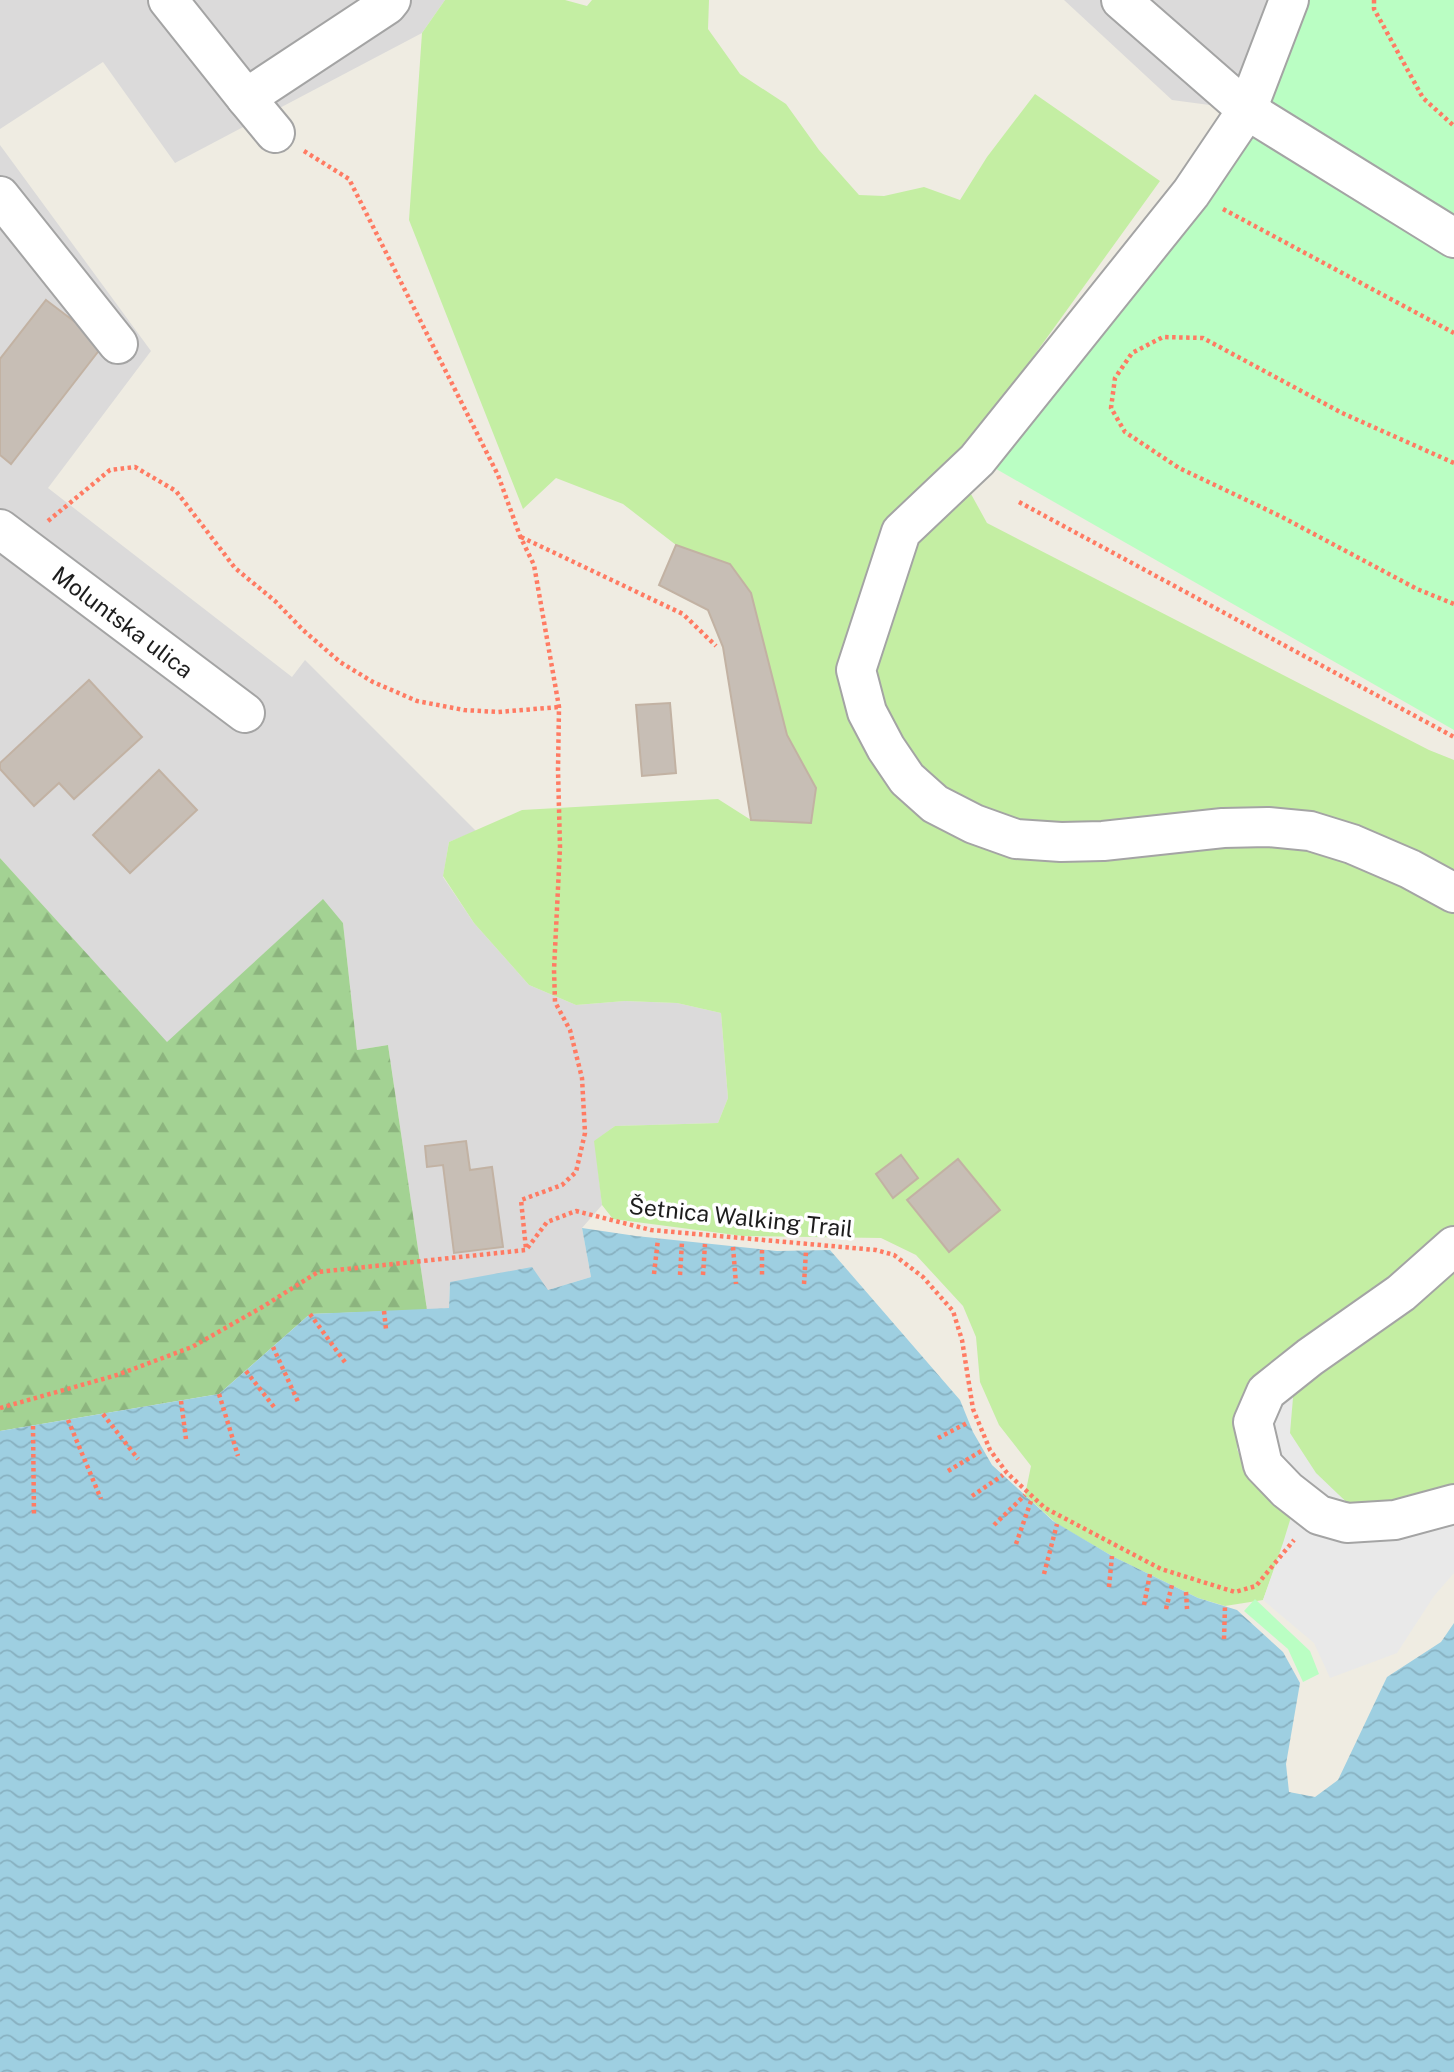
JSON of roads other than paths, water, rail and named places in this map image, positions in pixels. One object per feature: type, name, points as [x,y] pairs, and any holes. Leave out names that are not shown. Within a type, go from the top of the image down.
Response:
[{"type":"street","points":[[169,0],[275,132]]},
{"type":"street","points":[[246,98],[391,0]]},
{"type":"street","points":[[1121,0],[1247,110],[1454,238]]},
{"type":"street","points":[[1289,0],[1247,110],[1191,192],[976,460],[901,532],[856,670],[867,712],[886,748],[907,779],[935,804],[974,824],[1016,839],[1061,842],[1103,841],[1223,828],[1268,827],[1310,831],[1352,844],[1454,893]]},
{"type":"street","points":[[0,196],[118,344]]},
{"type":"street","name":"Moluntska ulica","points":[[10,536],[245,713]]},
{"type":"street","points":[[1454,1246],[1401,1293],[1310,1357],[1266,1392],[1253,1422],[1263,1465],[1287,1490],[1319,1515],[1347,1523],[1395,1520],[1454,1504]]},
{"type":"water","points":[[582,1228],[777,1251],[830,1250],[960,1400],[973,1432],[992,1465],[1053,1521],[1112,1556],[1198,1598],[1237,1610],[1283,1652],[1300,1683],[1286,1764],[1289,1792],[1315,1797],[1338,1780],[1387,1677],[1441,1642],[1454,1623],[1454,2072],[0,2072],[0,1431],[219,1394],[310,1314],[449,1308],[450,1282],[532,1267],[548,1290],[591,1277]]}]
